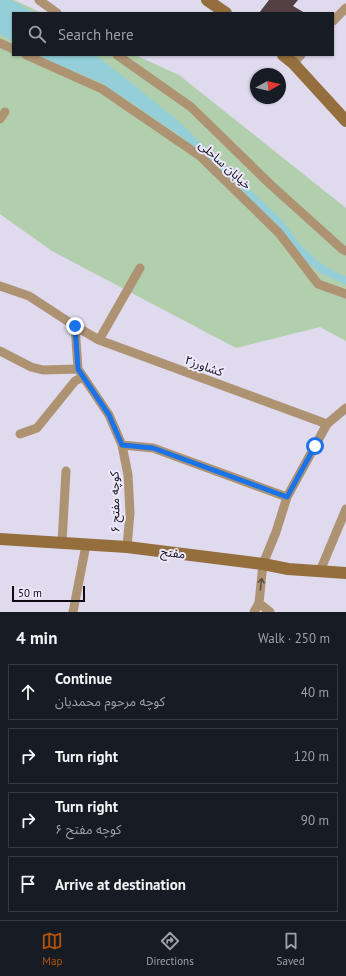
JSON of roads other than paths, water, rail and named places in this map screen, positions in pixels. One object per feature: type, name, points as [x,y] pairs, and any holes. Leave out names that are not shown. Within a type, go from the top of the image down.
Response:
[{"type":"main road","points":[[207,0],[225,12]]},
{"type":"main road","points":[[286,56],[297,59],[346,121]]},
{"type":"main road","name":"مفتح","points":[[0,539],[127,547],[263,564],[288,569],[346,573]]},
{"type":"street","points":[[39,0],[56,12]]},
{"type":"street","points":[[334,20],[346,8]]},
{"type":"street","points":[[0,43],[12,49]]},
{"type":"street","name":"خیابان ساحلی","points":[[28,56],[102,89],[200,156],[280,233],[318,284],[346,294]]},
{"type":"street","name":"خیابان ساحلی","points":[[118,56],[191,107],[270,185],[346,252]]},
{"type":"street","points":[[99,340],[140,268]]},
{"type":"street","name":"کشاورز۲","points":[[0,286],[29,296],[99,340],[327,424]]},
{"type":"street","points":[[20,434],[37,428],[76,381],[80,373],[75,326]]},
{"type":"street","points":[[0,351],[43,370],[80,373]]},
{"type":"street","name":"کوچه مفتح ۶","points":[[80,373],[109,415],[122,445],[128,475],[130,513],[127,547]]},
{"type":"street","points":[[254,612],[259,603],[263,564],[276,532],[287,497],[327,424],[346,409]]},
{"type":"street","points":[[122,445],[153,448],[287,497]]},
{"type":"street","points":[[62,543],[66,471]]},
{"type":"street","points":[[320,571],[346,509]]},
{"type":"street","points":[[73,612],[86,545]]},
{"type":"street","points":[[259,603],[270,612]]},
{"type":"water","points":[[0,0],[10,0],[31,12],[12,12],[12,40],[0,34]]},
{"type":"water","points":[[41,56],[96,56],[177,120],[281,219],[300,244],[319,262],[341,275],[346,276],[346,285],[319,272],[303,259],[284,236],[186,140],[102,83]]}]
